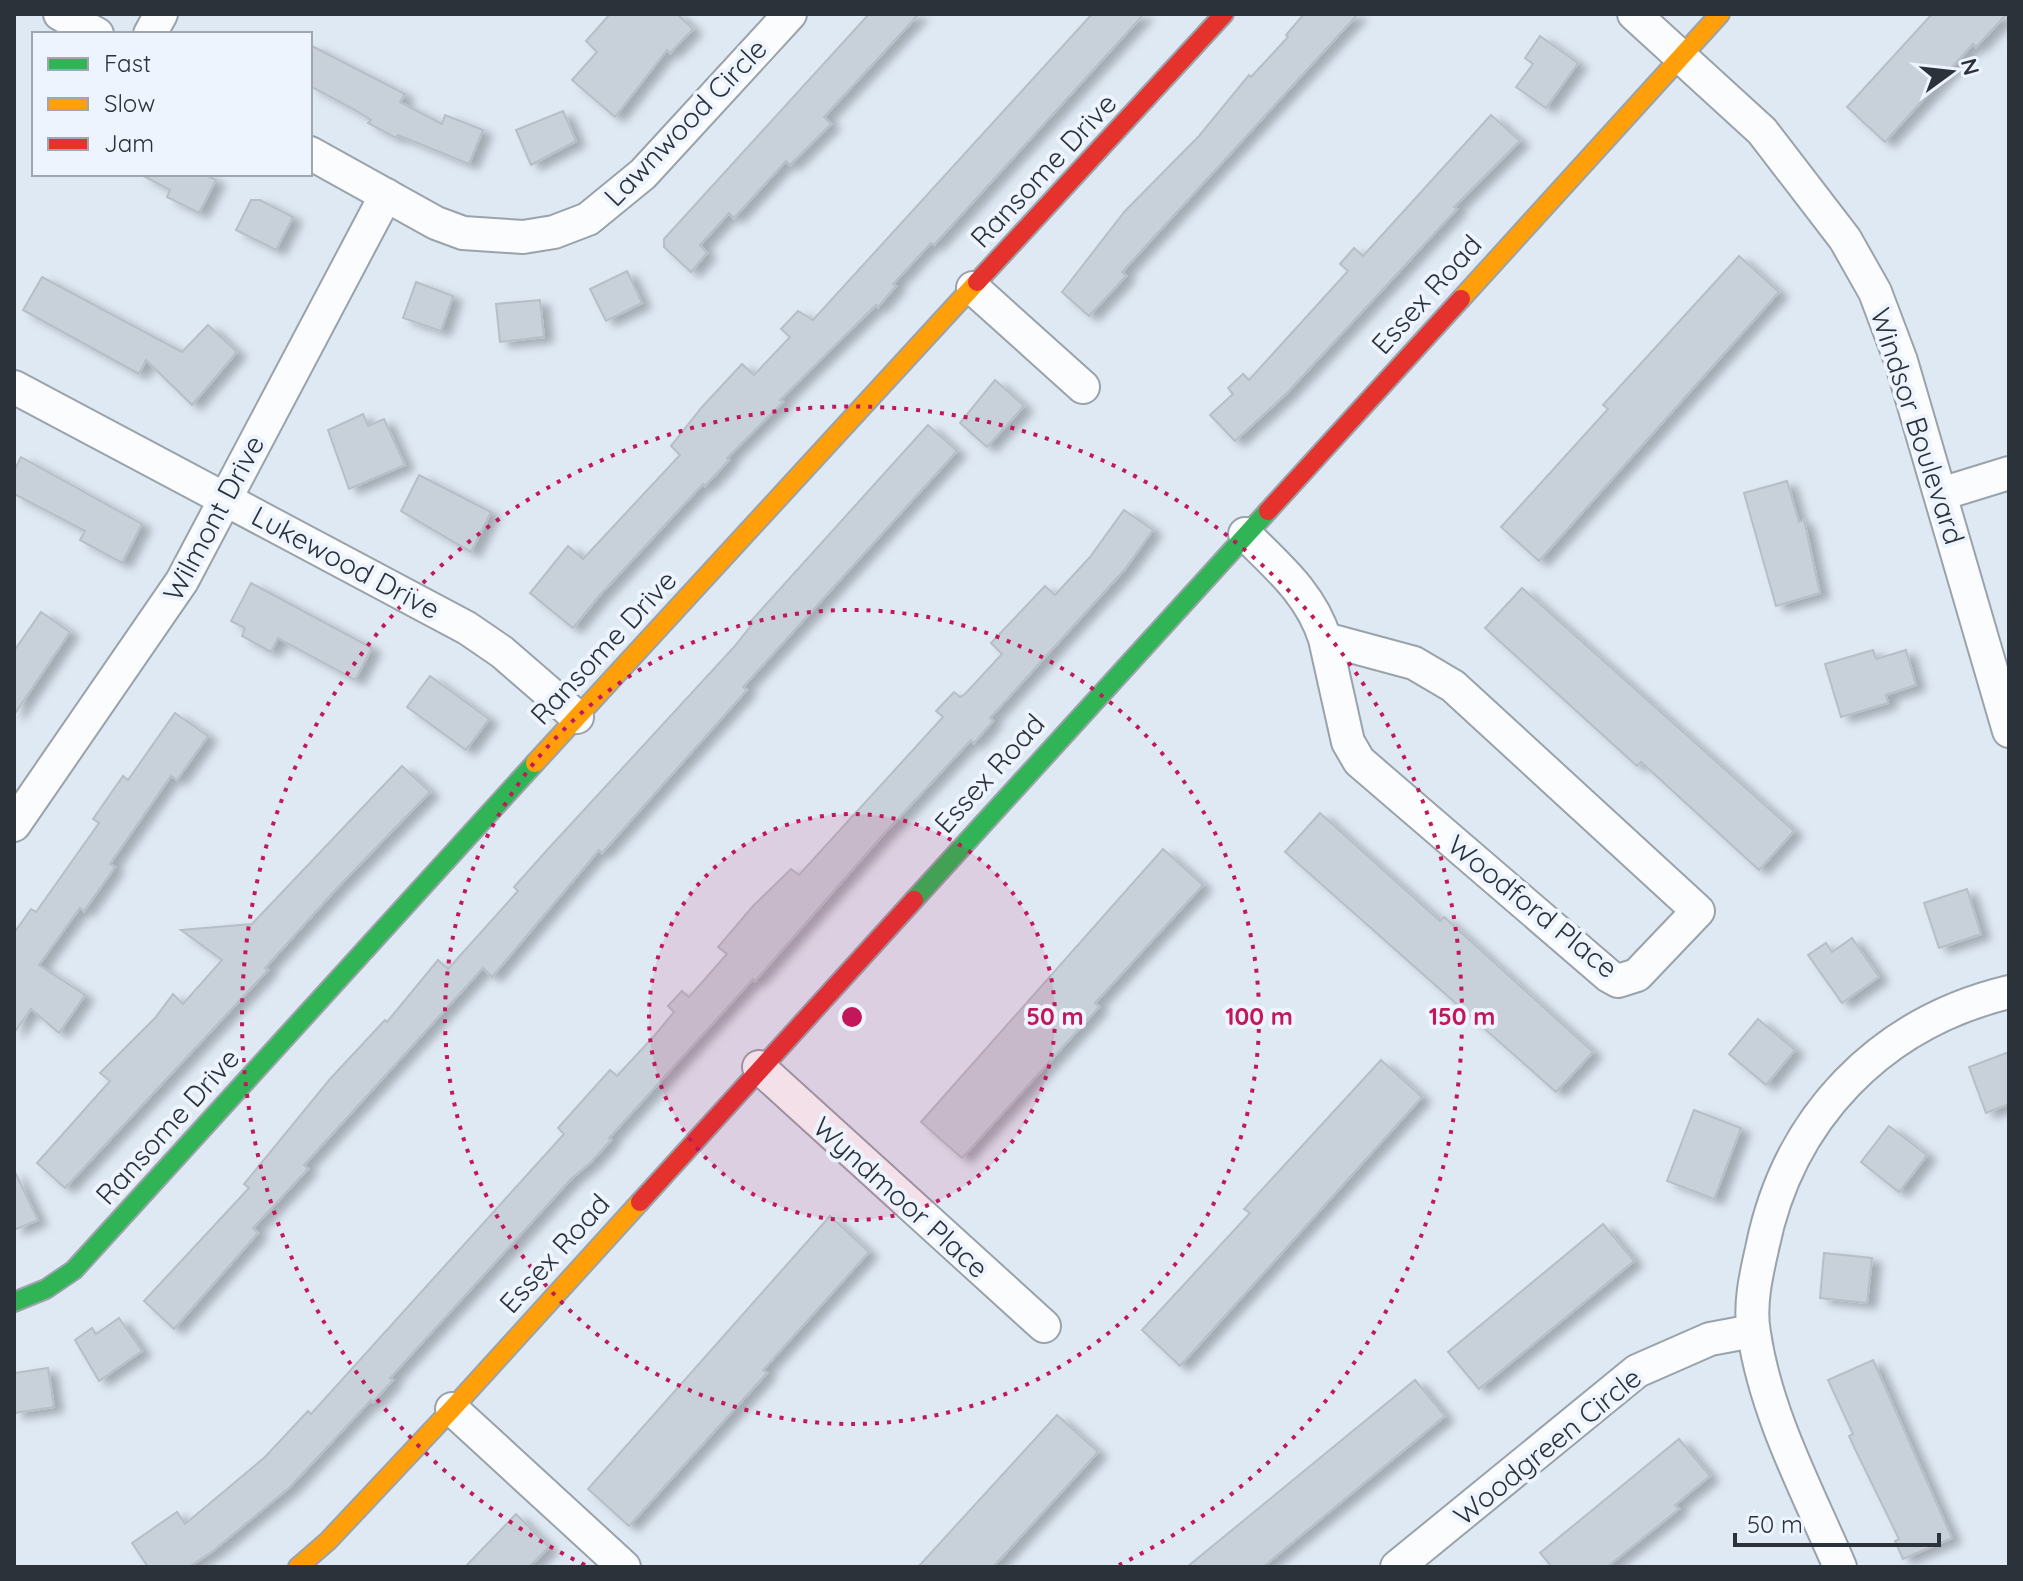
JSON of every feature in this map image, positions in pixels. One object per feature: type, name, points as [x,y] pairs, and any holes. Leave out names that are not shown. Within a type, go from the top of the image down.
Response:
[{"type":"street","points":[[60,14],[93,32]]},
{"type":"street","points":[[151,32],[161,14]]},
{"type":"street","name":"Lawnwood Circle","points":[[312,154],[436,223],[463,233],[491,236],[554,232],[588,219],[643,174],[790,14]]},
{"type":"street","name":"Ransome Drive","points":[[14,1302],[46,1289],[74,1270],[577,717],[1224,14]]},
{"type":"street","name":"Windsor Boulevard","points":[[1634,14],[1762,131],[1845,239],[1875,292],[1901,361],[2009,731]]},
{"type":"street","name":"Essex Road","points":[[298,1567],[328,1541],[452,1409],[759,1067],[1720,14]]},
{"type":"street","name":"Wilmont Drive","points":[[14,825],[145,640],[182,581],[386,195]]},
{"type":"street","points":[[973,288],[1083,387]]},
{"type":"street","name":"Lukewood Drive","points":[[14,387],[467,628],[502,652],[577,717]]},
{"type":"street","points":[[1941,494],[2009,473]]},
{"type":"street","name":"Woodford Place","points":[[1245,534],[1300,589],[1317,612],[1348,742],[1359,761],[1609,976],[1618,981],[1637,975],[1698,911],[1445,680],[1414,663],[1325,639]]},
{"type":"street","points":[[1840,1567],[1784,1437],[1753,1331],[1756,1278],[1767,1224],[1785,1174],[1814,1124],[1849,1079],[1893,1041],[1936,1016],[2009,992]]},
{"type":"street","name":"Wyndmoor Place","points":[[759,1067],[1044,1326]]},
{"type":"street","name":"Woodgreen Circle","points":[[1397,1567],[1430,1556],[1637,1371],[1710,1339],[1753,1331]]},
{"type":"street","points":[[452,1409],[624,1567]]},
{"type":"building","points":[[610,14],[677,14],[693,29],[670,53],[667,50],[615,117],[572,80],[597,52],[586,41]]},
{"type":"building","points":[[869,14],[919,14],[824,117],[831,124],[790,165],[786,161],[734,218],[729,213],[700,245],[707,253],[691,272],[664,247],[664,239]]},
{"type":"building","points":[[1092,14],[1144,14],[934,245],[931,243],[893,284],[896,286],[878,307],[876,305],[780,400],[783,402],[727,458],[729,460],[599,596],[573,628],[530,593],[568,546],[583,559],[680,455],[671,446],[742,364],[754,375],[790,337],[781,329],[798,311],[813,320]]},
{"type":"building","points":[[1304,14],[1358,14],[1122,272],[1126,276],[1089,316],[1062,292],[1125,211],[1199,136],[1249,75],[1251,77],[1288,37],[1286,35]]},
{"type":"building","points":[[1932,14],[2007,14],[1976,47],[1973,44],[1885,142],[1847,107]]},
{"type":"building","points":[[1540,36],[1578,63],[1546,108],[1516,87],[1533,64],[1525,58]]},
{"type":"building","points":[[312,46],[405,94],[400,102],[442,124],[445,115],[483,130],[469,164],[398,135],[396,138],[368,123],[371,120],[312,87]]},
{"type":"building","points":[[563,111],[576,141],[531,165],[516,130]]},
{"type":"building","points":[[1491,115],[1520,141],[1454,207],[1457,209],[1286,394],[1235,441],[1210,415],[1233,394],[1228,388],[1243,374],[1249,380],[1348,271],[1340,264],[1354,248],[1363,256]]},
{"type":"building","points":[[144,176],[208,176],[216,180],[199,213],[167,197],[170,190]]},
{"type":"building","points":[[251,200],[260,200],[293,217],[276,250],[236,230]]},
{"type":"building","points":[[1739,256],[1779,292],[1539,561],[1501,527],[1608,409],[1603,405]]},
{"type":"building","points":[[627,271],[642,303],[606,321],[590,289]]},
{"type":"building","points":[[42,277],[182,352],[208,325],[237,352],[192,405],[146,360],[139,374],[23,310]]},
{"type":"building","points":[[416,282],[453,296],[441,331],[403,318]]},
{"type":"building","points":[[540,300],[544,337],[500,342],[496,304]]},
{"type":"building","points":[[995,380],[1024,406],[987,447],[960,423]]},
{"type":"building","points":[[363,414],[368,426],[384,419],[405,465],[349,489],[328,430]]},
{"type":"building","points":[[928,425],[957,451],[743,687],[747,690],[602,853],[599,850],[492,977],[483,968],[304,1165],[308,1169],[253,1228],[258,1233],[174,1329],[144,1301],[249,1188],[244,1184],[330,1079],[385,1020],[387,1022],[438,960],[448,969],[518,891],[514,887],[734,647],[753,623],[751,621]]},
{"type":"building","points":[[21,457],[142,524],[122,563],[80,540],[85,531],[14,494],[14,471]]},
{"type":"building","points":[[419,475],[491,512],[471,552],[401,511]]},
{"type":"building","points":[[1787,481],[1799,522],[1804,520],[1820,593],[1776,606],[1744,493]]},
{"type":"building","points":[[1124,510],[1153,530],[1125,569],[990,718],[993,721],[974,743],[971,740],[881,837],[755,981],[753,979],[609,1138],[611,1140],[571,1179],[390,1378],[393,1380],[373,1402],[371,1400],[290,1487],[213,1551],[189,1567],[148,1567],[132,1543],[177,1512],[185,1524],[265,1457],[308,1411],[311,1414],[564,1134],[558,1128],[610,1070],[617,1076],[674,1012],[668,1006],[682,991],[689,997],[727,954],[718,947],[753,906],[791,869],[799,875],[943,717],[936,711],[954,692],[960,697],[964,695],[1002,654],[991,643],[1045,586],[1055,595],[1090,557]]},
{"type":"building","points":[[251,583],[372,648],[355,680],[278,638],[271,652],[242,636],[245,628],[231,621]]},
{"type":"building","points":[[1522,588],[1794,831],[1759,870],[1641,762],[1637,766],[1485,628]]},
{"type":"building","points":[[41,612],[70,632],[14,715],[14,651]]},
{"type":"building","points":[[1873,650],[1876,659],[1906,650],[1916,685],[1886,695],[1888,703],[1841,717],[1825,664]]},
{"type":"building","points":[[430,676],[489,719],[466,750],[407,707]]},
{"type":"building","points":[[175,713],[208,736],[177,780],[171,776],[110,864],[115,867],[84,911],[80,908],[39,965],[85,995],[59,1033],[31,1009],[14,1033],[14,933],[31,909],[36,912],[99,823],[93,819],[123,776],[128,780]]},
{"type":"building","points":[[402,766],[430,792],[338,887],[265,968],[268,970],[65,1188],[37,1163],[110,1081],[100,1073],[155,1018],[173,994],[183,1004],[222,960],[181,930],[252,924]]},
{"type":"building","points":[[1320,813],[1440,921],[1444,917],[1593,1052],[1556,1092],[1285,852]]},
{"type":"building","points":[[1163,849],[1203,885],[1095,1003],[1099,1007],[962,1158],[921,1122]]},
{"type":"building","points":[[1967,889],[1981,934],[1939,948],[1924,903]]},
{"type":"building","points":[[1852,938],[1879,977],[1842,1003],[1808,955],[1826,943],[1832,952]]},
{"type":"building","points":[[1758,1019],[1795,1050],[1766,1085],[1729,1054]]},
{"type":"building","points":[[2009,1052],[2009,1104],[1986,1113],[1969,1067]]},
{"type":"building","points":[[1381,1060],[1422,1097],[1180,1366],[1142,1330],[1250,1213],[1244,1209]]},
{"type":"building","points":[[1694,1110],[1741,1128],[1714,1199],[1667,1181]]},
{"type":"building","points":[[1889,1126],[1927,1155],[1899,1192],[1861,1162]]},
{"type":"building","points":[[14,1170],[38,1220],[14,1230]]},
{"type":"building","points":[[830,1216],[869,1252],[763,1370],[767,1373],[629,1526],[588,1489]]},
{"type":"building","points":[[1603,1224],[1634,1261],[1479,1389],[1448,1352]]},
{"type":"building","points":[[1824,1253],[1872,1258],[1867,1303],[1820,1298]]},
{"type":"building","points":[[119,1318],[142,1351],[99,1381],[75,1340],[92,1328],[96,1334]]},
{"type":"building","points":[[1873,1360],[1952,1538],[1903,1559],[1895,1541],[1899,1539],[1849,1436],[1853,1434],[1828,1380]]},
{"type":"building","points":[[48,1368],[54,1407],[14,1413],[14,1373]]},
{"type":"building","points":[[1415,1380],[1445,1416],[1263,1567],[1187,1567]]},
{"type":"building","points":[[1057,1415],[1098,1452],[993,1567],[918,1567]]},
{"type":"building","points":[[1679,1439],[1710,1476],[1675,1505],[1679,1509],[1607,1567],[1552,1567],[1540,1553]]},
{"type":"building","points":[[516,1514],[549,1547],[529,1567],[465,1567]]},
{"type":"traffic: fast","points":[[914,900],[1268,511]]},
{"type":"traffic: fast","points":[[14,1302],[46,1289],[74,1270],[535,763]]},
{"type":"traffic: slow","points":[[1461,299],[1720,14]]},
{"type":"traffic: slow","points":[[535,763],[977,282]]},
{"type":"traffic: slow","points":[[298,1567],[328,1541],[452,1409],[640,1202]]},
{"type":"traffic: jam","points":[[977,282],[1224,14]]},
{"type":"traffic: jam","points":[[1268,511],[1461,299]]},
{"type":"traffic: jam","points":[[640,1202],[914,900]]}]
